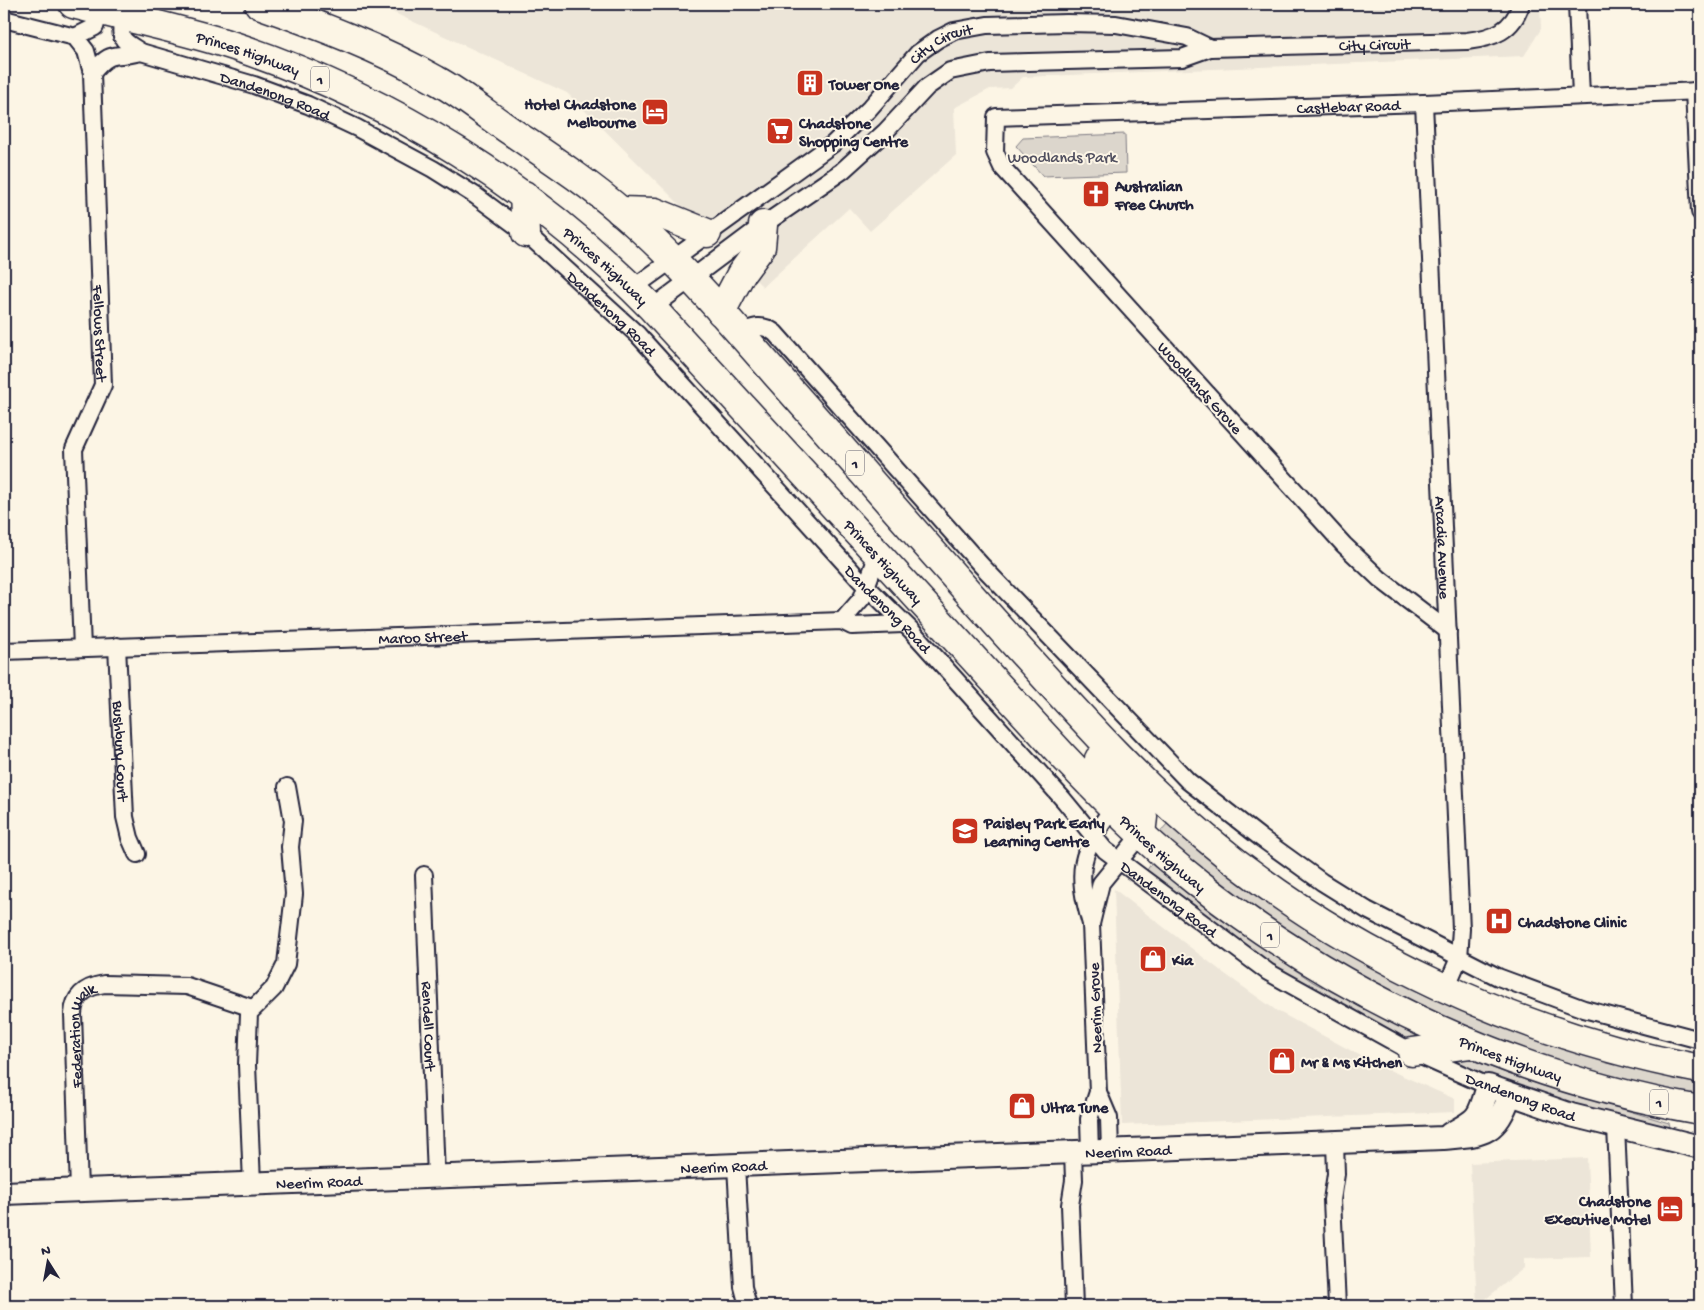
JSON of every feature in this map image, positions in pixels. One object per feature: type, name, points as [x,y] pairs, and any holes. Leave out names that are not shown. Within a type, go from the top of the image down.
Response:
[{"type":"highway","name":"Princes Highway","points":[[73,4],[233,46],[369,101],[434,136],[524,194],[633,288],[1113,808],[1197,882],[1294,951],[1397,1010],[1471,1044],[1591,1086],[1642,1099],[1700,1110]]},
{"type":"highway","name":"1","points":[[259,4],[361,43],[439,81],[620,210],[671,259],[721,312],[969,595],[1093,730],[1163,801],[1208,840],[1270,887],[1354,940],[1446,988],[1498,1010],[1596,1045],[1700,1069]]},
{"type":"highway","points":[[524,194],[526,233]]},
{"type":"highway","points":[[620,210],[655,212],[707,234]]},
{"type":"highway","points":[[721,312],[741,274],[761,247],[763,225]]},
{"type":"highway","points":[[1093,730],[1100,765],[1142,811],[1141,834]]},
{"type":"highway","points":[[1412,1052],[1471,1044]]},
{"type":"street","name":"City Circuit","points":[[652,308],[763,225],[849,165],[885,132],[927,87],[950,71],[990,63],[1182,58],[1210,48],[1476,40],[1492,36],[1509,27],[1521,4]]},
{"type":"street","points":[[1577,4],[1581,96]]},
{"type":"street","points":[[4,19],[75,37],[91,30],[112,14]]},
{"type":"street","name":"Dandenong Road","points":[[112,14],[125,42],[141,52],[254,85],[308,105],[349,124],[433,169],[476,196],[526,233],[638,335],[868,588],[911,630],[1063,799],[1092,836],[1118,861],[1268,972],[1412,1052],[1510,1095],[1616,1127],[1700,1147]]},
{"type":"street","name":"City Circuit","points":[[633,288],[834,144],[869,109],[918,53],[938,39],[954,31],[987,25],[1116,24],[1187,36],[1210,48]]},
{"type":"street","name":"Fellows Street","points":[[75,37],[86,51],[92,72],[103,385],[74,449],[82,648]]},
{"type":"street","points":[[92,72],[101,61],[109,56],[127,56],[141,52]]},
{"type":"street","points":[[1697,91],[1700,212]]},
{"type":"street","name":"Castlebar Road","points":[[996,117],[1424,103],[1697,91]]},
{"type":"street","name":"Arcadia Avenue","points":[[1424,103],[1461,929],[1460,958],[1446,988]]},
{"type":"street","name":"Woodlands Grove","points":[[996,117],[994,145],[998,162],[1344,545],[1380,579],[1448,631]]},
{"type":"street","points":[[739,333],[757,326],[766,327],[775,333],[981,565],[1188,781],[1322,882],[1367,910],[1498,977],[1550,997],[1662,1031],[1700,1040]]},
{"type":"street","points":[[842,621],[868,588],[878,554]]},
{"type":"street","name":"Maroo Street","points":[[4,651],[842,621],[852,626],[903,624]]},
{"type":"street","name":"Bushbury Court","points":[[117,646],[125,817],[130,838],[137,854]]},
{"type":"street","points":[[252,1183],[247,1065],[249,1013],[274,988],[286,964],[294,894],[290,853],[293,821],[288,787]]},
{"type":"street","name":"Neerim Grove","points":[[1074,1306],[1070,1205],[1074,1180],[1084,1152],[1109,1118],[1098,1092],[1091,924],[1085,902],[1082,867],[1092,836],[1113,808]]},
{"type":"street","name":"Neerim Grove","points":[[1091,924],[1101,883],[1141,834]]},
{"type":"street","name":"Rendell Court","points":[[424,875],[436,1176]]},
{"type":"street","name":"Federation Walk","points":[[79,1190],[73,1014],[75,1001],[79,995],[91,987],[104,984],[187,986],[252,1008]]},
{"type":"street","name":"Neerim Road","points":[[1443,1138],[1471,1123],[1479,1115],[1488,1086]]},
{"type":"street","name":"Neerim Road","points":[[4,1193],[1443,1138],[1481,1134],[1496,1124],[1510,1095]]},
{"type":"street","points":[[1616,1127],[1624,1306]]},
{"type":"street","points":[[1329,1143],[1336,1174],[1332,1200],[1337,1306]]},
{"type":"street","points":[[736,1166],[743,1287],[748,1306]]},
{"type":"shaded area","name":"Chadstone Shopping Centre","points":[[375,4],[1540,4],[1541,29],[1524,56],[1023,77],[1011,88],[990,89],[954,108],[956,155],[870,231],[849,208],[763,287],[567,93]]},
{"type":"shaded area","points":[[1114,889],[1225,974],[1277,1011],[1378,1065],[1455,1099],[1455,1112],[1122,1125]]},
{"type":"shaded area","points":[[1587,1158],[1591,1257],[1524,1259],[1524,1268],[1477,1306],[1470,1163]]},
{"type":"green space","name":"Woodlands Park","points":[[1125,134],[1126,173],[1043,176],[1016,146],[1023,138]]},
{"type":"green space","points":[[1168,823],[1235,878],[1304,926],[1551,1044],[1636,1069],[1700,1083],[1700,1097],[1605,1077],[1550,1060],[1497,1040],[1393,992],[1295,935],[1248,903],[1159,833]]},
{"type":"green space","points":[[1151,864],[1213,914],[1313,982],[1428,1042],[1413,1043],[1292,978],[1225,933],[1145,873]]},
{"type":"green space","points":[[1459,1055],[1519,1078],[1669,1123],[1670,1127],[1665,1131],[1514,1087],[1443,1057]]},
{"type":"place","name":"Tower One","points":[[810,83]]},
{"type":"place","name":"Hotel Chadstone Melbourne","points":[[655,112]]},
{"type":"place","name":"Chadstone Shopping Centre","points":[[780,131]]},
{"type":"place","name":"Australian Free Church","points":[[1096,194]]},
{"type":"place","name":"Paisley Park Early Learning Centre","points":[[965,831]]},
{"type":"place","name":"Chadstone Clinic","points":[[1499,921]]},
{"type":"place","name":"Kia","points":[[1153,959]]},
{"type":"place","name":"Mr & Ms Kitchen","points":[[1282,1061]]},
{"type":"place","name":"Ultra Tune","points":[[1022,1106]]},
{"type":"place","name":"Chadstone Executive Motel","points":[[1670,1209]]}]
